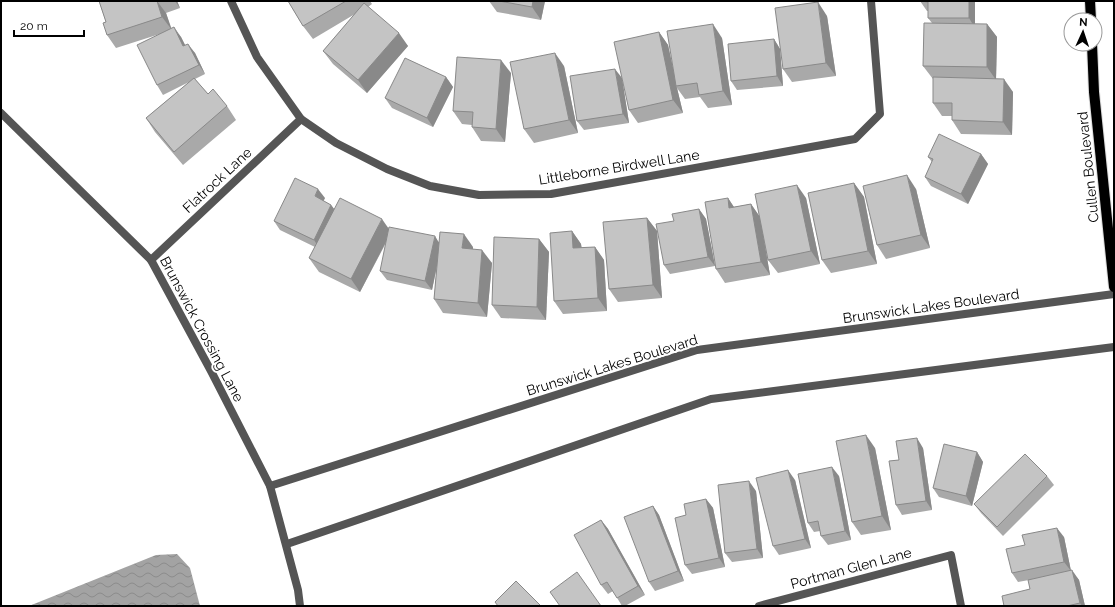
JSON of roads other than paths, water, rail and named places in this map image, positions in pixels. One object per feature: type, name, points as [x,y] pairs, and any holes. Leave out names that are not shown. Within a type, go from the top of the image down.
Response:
[{"type":"main road","points":[[1090,1],[1091,12]]},
{"type":"main road","name":"Cullen Boulevard","points":[[1092,52],[1094,92],[1114,287]]},
{"type":"street","name":"Littleborne Birdwell Lane","points":[[232,1],[257,57],[301,119],[336,143],[387,169],[430,186],[479,195],[551,194],[855,139],[880,114],[871,1]]},
{"type":"street","name":"Brunswick Crossing Lane","points":[[1,113],[151,260],[211,371],[270,486],[298,590],[300,606]]},
{"type":"street","name":"Flatrock Lane","points":[[151,260],[301,119]]},
{"type":"street","name":"Brunswick Lakes Boulevard","points":[[270,486],[697,350],[1114,294]]},
{"type":"street","points":[[286,544],[711,399],[1114,347]]},
{"type":"street","name":"Portman Glen Lane","points":[[758,606],[951,555],[961,606]]},
{"type":"water","points":[[177,554],[190,568],[200,606],[29,606],[156,555]]}]
